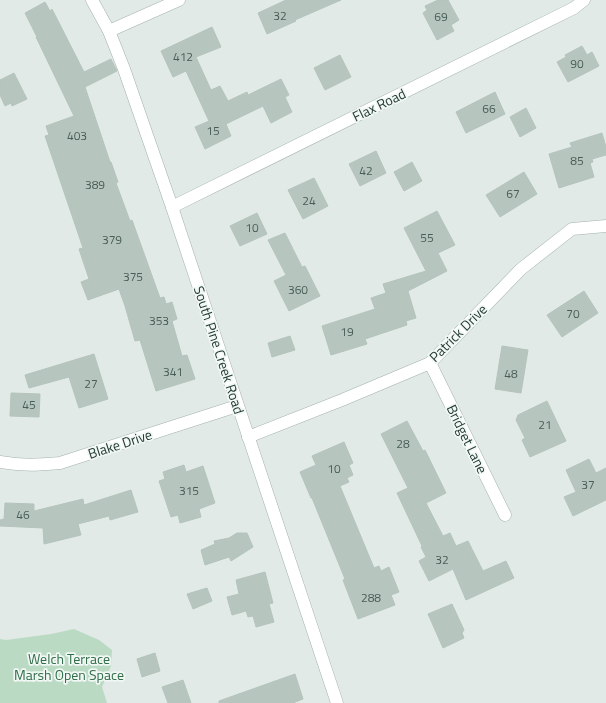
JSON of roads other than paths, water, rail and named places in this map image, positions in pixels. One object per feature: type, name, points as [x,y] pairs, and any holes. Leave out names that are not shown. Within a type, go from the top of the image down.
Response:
[{"type":"street","name":"South Pine Creek Road","points":[[92,0],[109,31],[124,69],[172,207],[337,703]]},
{"type":"street","points":[[109,31],[179,0]]},
{"type":"street","name":"Flax Road","points":[[172,207],[574,8],[584,0]]},
{"type":"street","name":"Patrick Drive","points":[[248,437],[430,363],[521,269],[572,229],[606,226]]},
{"type":"street","name":"Bridget Lane","points":[[430,363],[505,515]]},
{"type":"street","name":"Blake Drive","points":[[0,462],[17,465],[60,463],[237,406]]},
{"type":"park label","name":"Welch Terrace Marsh Open Space","points":[[69,668]]}]
